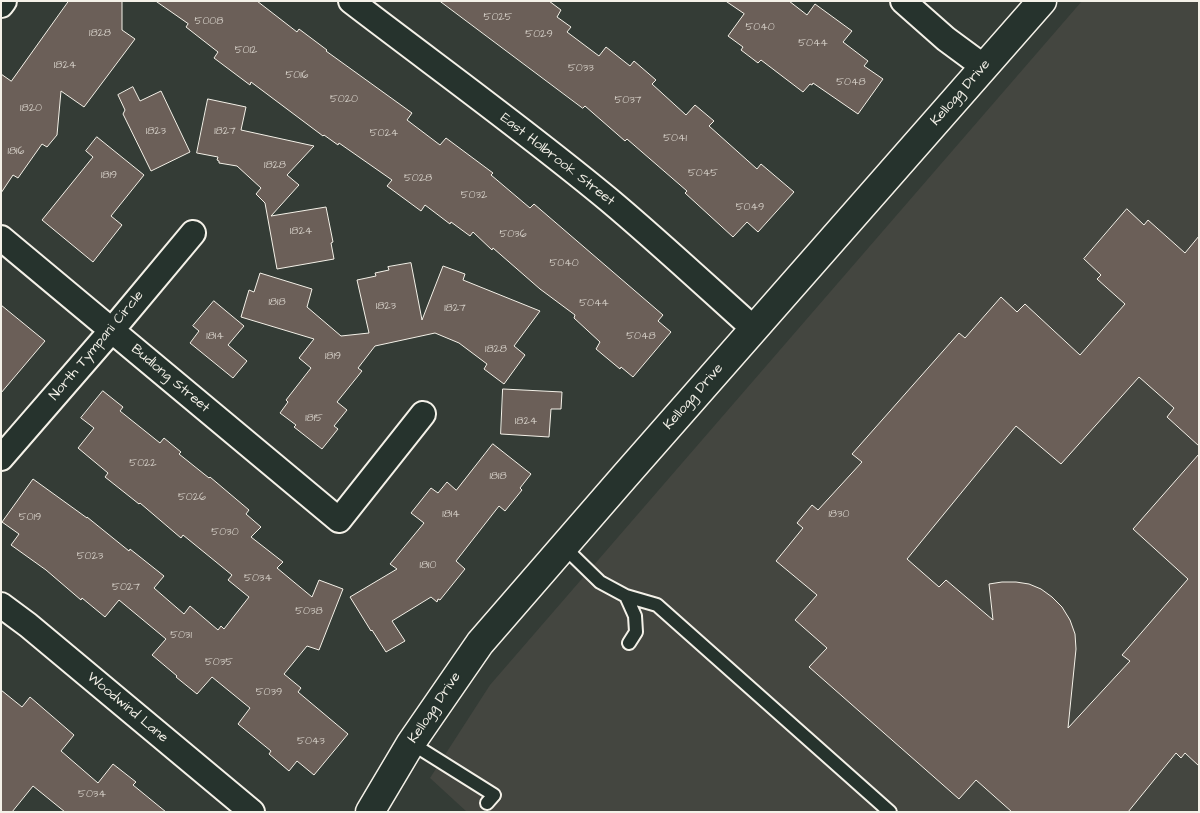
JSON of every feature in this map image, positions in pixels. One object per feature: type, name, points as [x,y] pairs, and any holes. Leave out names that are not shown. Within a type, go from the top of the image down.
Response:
[{"type":"main road","name":"Kellogg Drive","points":[[370,812],[411,743],[480,643],[1042,1]]},
{"type":"street","points":[[1,5],[4,1]]},
{"type":"street","name":"East Holbrook Street","points":[[351,1],[609,200],[754,329]]},
{"type":"street","points":[[903,1],[946,39],[984,67]]},
{"type":"street","name":"North Tympani Circle","points":[[1,458],[193,233]]},
{"type":"street","name":"Budlong Street","points":[[1,238],[339,520],[423,414]]},
{"type":"street","name":"Woodwind Lane","points":[[1,605],[252,812]]},
{"type":"lane","points":[[564,547],[600,582],[626,596],[657,605],[890,812]]},
{"type":"lane","points":[[626,596],[636,616],[636,632],[629,643]]},
{"type":"lane","points":[[411,743],[494,795],[487,804]]},
{"type":"shaded area","points":[[1082,1],[1199,1],[1199,812],[467,812],[430,778],[490,685]]},
{"type":"building","points":[[69,1],[122,1],[122,30],[135,39],[84,107],[61,91],[57,135],[47,147],[42,144],[18,178],[13,175],[1,193],[1,74],[11,81]]},
{"type":"building","points":[[156,1],[257,1],[297,32],[299,29],[326,51],[412,113],[407,120],[440,145],[446,138],[493,173],[491,175],[530,208],[534,204],[663,315],[658,321],[671,332],[633,377],[621,367],[620,369],[596,349],[600,342],[574,318],[575,315],[540,289],[493,248],[492,250],[473,232],[470,236],[425,205],[421,211],[387,186],[392,180],[339,143],[338,145],[323,136],[251,82],[250,85],[214,58],[218,52],[186,27],[188,24]]},
{"type":"building","points":[[440,1],[549,1],[561,10],[557,17],[571,27],[567,32],[599,56],[606,47],[630,66],[634,61],[656,80],[652,84],[686,115],[695,105],[714,121],[709,126],[757,169],[761,164],[794,192],[758,232],[747,222],[733,237],[685,193],[687,191],[627,139],[625,141],[585,106],[583,108]]},
{"type":"building","points":[[726,1],[789,1],[807,15],[815,4],[852,31],[843,42],[868,61],[864,66],[883,79],[858,114],[813,83],[803,92],[761,60],[758,63],[741,50],[743,47],[728,36],[744,14]]},
{"type":"building","points":[[133,87],[140,101],[161,91],[190,152],[151,171],[123,114],[125,110],[118,95]]},
{"type":"building","points":[[208,99],[246,107],[241,130],[314,146],[287,175],[299,185],[271,216],[326,207],[333,242],[331,243],[334,259],[277,269],[265,203],[256,194],[261,188],[237,166],[219,163],[218,157],[197,153]]},
{"type":"building","points":[[97,137],[144,175],[111,216],[122,225],[93,262],[42,220],[93,157],[86,151]]},
{"type":"building","points":[[1127,209],[1144,225],[1148,220],[1185,253],[1199,236],[1199,446],[1167,417],[1174,408],[1139,377],[1061,464],[1016,426],[907,559],[939,587],[946,580],[993,620],[989,584],[1016,582],[1029,584],[1041,589],[1062,607],[1070,620],[1075,634],[1076,649],[1068,728],[1130,661],[1122,655],[1188,579],[1133,529],[1199,454],[1199,766],[1185,753],[1181,758],[1176,753],[1128,812],[1012,812],[976,780],[959,799],[809,667],[827,648],[795,620],[817,595],[776,561],[803,528],[797,523],[812,505],[818,510],[862,462],[852,454],[959,333],[965,338],[1001,297],[1017,312],[1025,304],[1080,355],[1125,304],[1097,279],[1101,275],[1084,259]]},
{"type":"building","points":[[411,263],[422,320],[443,266],[465,274],[463,280],[540,311],[514,346],[525,355],[504,384],[484,369],[487,364],[459,343],[435,333],[375,346],[358,368],[362,371],[337,402],[347,410],[334,426],[338,429],[322,449],[294,427],[296,425],[280,413],[288,402],[286,400],[311,368],[299,358],[314,339],[241,317],[249,290],[254,292],[260,273],[312,289],[307,307],[341,336],[369,333],[357,280],[376,276],[375,273],[389,270],[388,267]]},
{"type":"building","points":[[214,301],[244,326],[228,345],[247,361],[233,378],[190,343],[199,331],[193,326]]},
{"type":"building","points":[[1,305],[45,341],[1,393]]},
{"type":"building","points":[[503,389],[562,392],[561,409],[551,409],[549,437],[501,434]]},
{"type":"building","points":[[103,391],[123,407],[120,411],[160,443],[164,438],[181,452],[179,454],[249,510],[246,514],[261,527],[251,537],[283,562],[277,568],[312,597],[319,580],[343,589],[319,650],[307,646],[284,674],[301,688],[298,692],[348,734],[314,775],[297,761],[289,771],[269,754],[271,751],[238,724],[250,708],[212,677],[197,694],[176,677],[152,655],[166,639],[119,600],[105,617],[11,545],[19,534],[2,522],[33,479],[87,517],[164,576],[154,588],[184,614],[190,606],[218,630],[221,626],[224,629],[249,597],[228,580],[232,575],[183,535],[181,538],[140,503],[105,477],[108,473],[78,448],[94,428],[81,418]]},
{"type":"building","points":[[493,444],[531,474],[520,488],[522,490],[505,511],[499,506],[456,561],[465,569],[440,600],[438,599],[437,602],[431,597],[392,621],[405,641],[386,652],[350,597],[397,569],[390,564],[424,523],[411,513],[431,488],[438,493],[447,482],[456,490]]},
{"type":"building","points":[[1,690],[22,707],[30,697],[74,735],[61,751],[98,783],[113,764],[136,782],[133,785],[166,812],[65,812],[33,786],[12,812],[1,812]]}]
